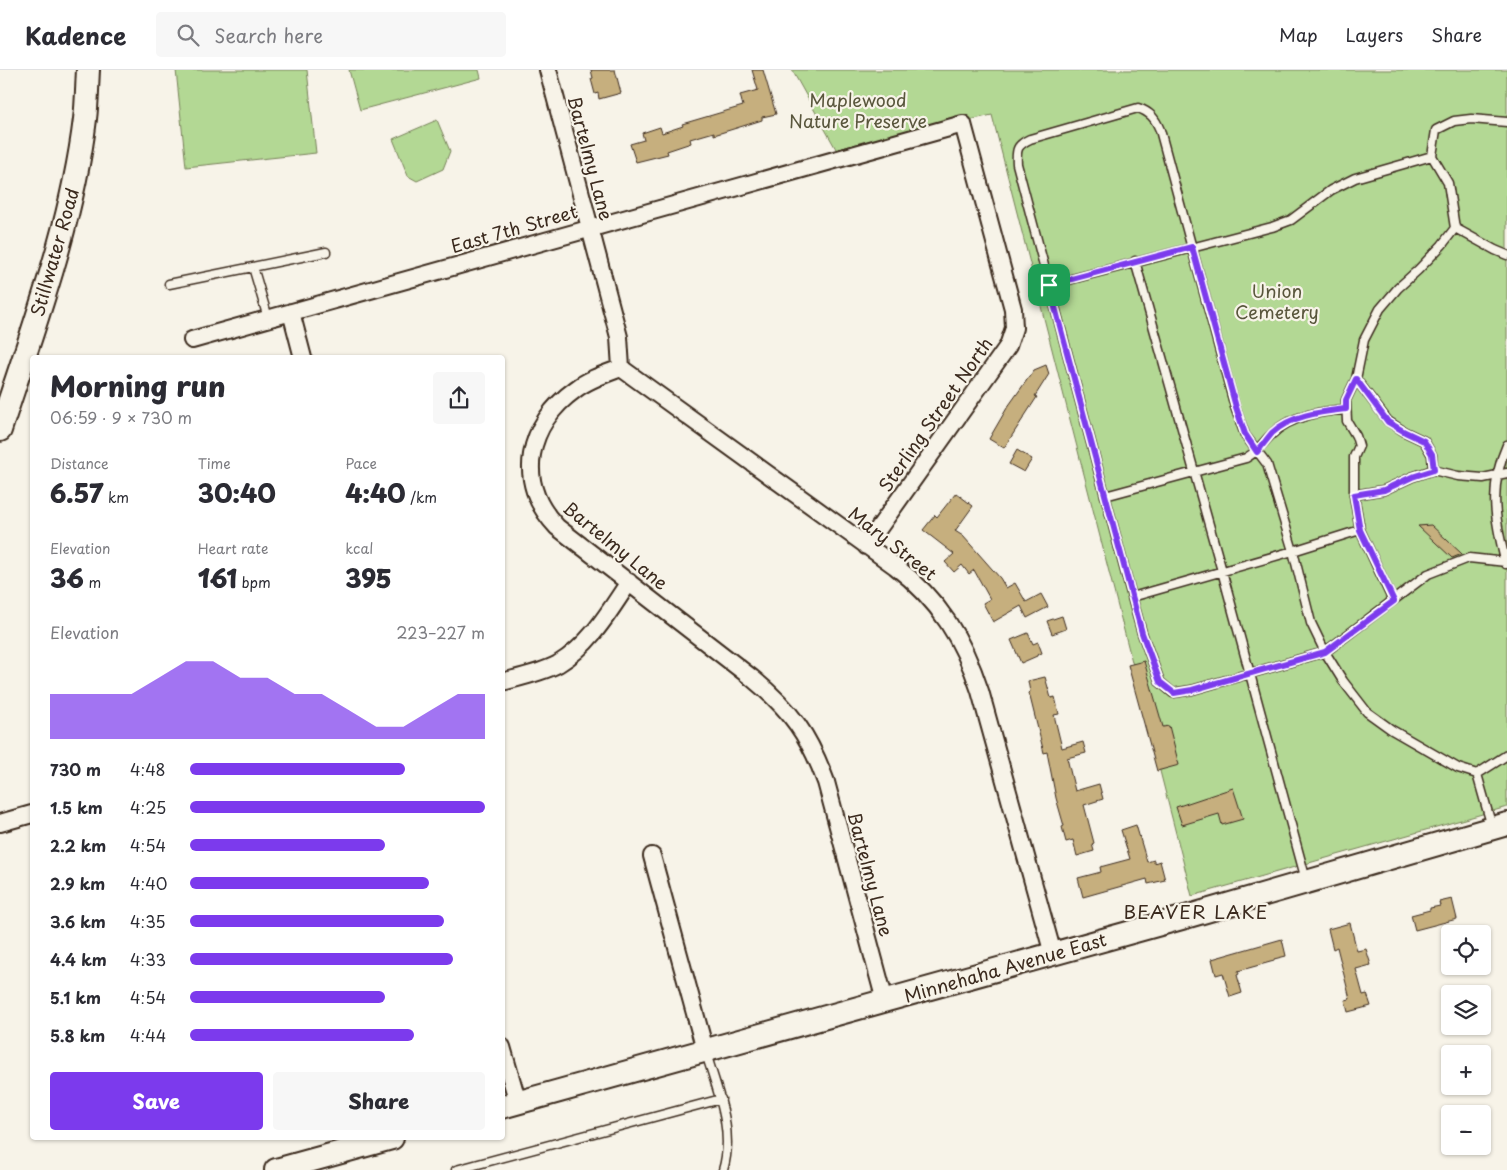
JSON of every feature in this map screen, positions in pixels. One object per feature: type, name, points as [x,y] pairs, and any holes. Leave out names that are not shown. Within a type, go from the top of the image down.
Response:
[{"type":"main road","name":"Stillwater Road","points":[[0,430],[51,272],[73,187],[85,118],[88,70]]},
{"type":"main road","name":"Minnehaha Avenue East","points":[[510,1105],[1053,954],[1500,826]]},
{"type":"main road","points":[[276,1170],[313,1165],[386,1140]]},
{"type":"street","name":"Bartelmy Lane","points":[[548,70],[619,337],[621,368],[589,381],[556,406],[539,432],[534,446],[531,475],[536,497],[547,516],[557,527],[776,697],[806,736],[826,782],[885,1000]]},
{"type":"street","name":"East 7th Street","points":[[192,340],[963,124]]},
{"type":"street","name":"Sterling Street North","points":[[866,546],[1008,346],[1014,328],[1013,309],[963,124]]},
{"type":"street","points":[[291,312],[302,355]]},
{"type":"street","name":"Mary Street","points":[[621,368],[902,572],[941,611],[958,636],[971,662],[1053,954]]},
{"type":"street","points":[[505,681],[539,672],[558,664],[574,653],[599,627],[630,582]]},
{"type":"street","points":[[0,823],[30,815]]},
{"type":"street","points":[[652,856],[705,1050]]},
{"type":"street","points":[[505,1069],[510,1105]]},
{"type":"lane","points":[[1500,826],[1477,774],[1458,768],[1392,730],[1367,712],[1343,681],[1325,652],[1311,623],[1293,551],[1267,464],[1245,434],[1236,407],[1156,120],[1148,111],[1138,108],[1021,143],[1016,152],[1017,164],[1142,633],[1160,682],[1174,693],[1192,690],[1325,652],[1428,574],[1469,558],[1506,565],[1494,502],[1497,475],[1507,445]]},
{"type":"lane","points":[[1394,601],[1360,530],[1354,495],[1354,457],[1360,446],[1347,421],[1346,400],[1356,379],[1364,340],[1380,309],[1398,288],[1442,245],[1455,228],[1448,183],[1432,156],[1436,130],[1454,121],[1472,119],[1507,122]]},
{"type":"lane","points":[[1049,285],[1135,261],[1272,227],[1292,220],[1331,190],[1355,178],[1432,156]]},
{"type":"lane","points":[[1455,228],[1507,255]]},
{"type":"lane","points":[[169,284],[326,252]]},
{"type":"lane","points":[[1135,261],[1306,882]]},
{"type":"lane","points":[[253,267],[268,318]]},
{"type":"lane","points":[[1356,379],[1388,422],[1424,441],[1432,454],[1434,470]]},
{"type":"lane","points":[[1105,496],[1246,458],[1257,452],[1273,432],[1293,420],[1322,412],[1346,409]]},
{"type":"lane","points":[[1354,495],[1384,490],[1412,477],[1434,470],[1458,476],[1484,478],[1507,473]]},
{"type":"lane","points":[[1132,597],[1360,530]]},
{"type":"lane","points":[[1477,774],[1507,755]]},
{"type":"lane","points":[[705,1050],[721,1099],[727,1133],[723,1170]]},
{"type":"lane","points":[[456,1170],[721,1099]]},
{"type":"green space","points":[[176,70],[307,70],[316,153],[186,167]]},
{"type":"green space","points":[[349,70],[479,70],[481,78],[360,110]]},
{"type":"green space","name":"Union Cemetery","points":[[792,70],[1507,70],[1507,807],[1192,896],[992,115],[889,138],[841,158]]},
{"type":"green space","points":[[437,120],[450,151],[443,169],[417,181],[408,176],[393,139]]},
{"type":"building","points":[[591,70],[615,70],[621,93],[599,99],[598,93],[595,94]]},
{"type":"building","points":[[752,70],[763,70],[776,114],[762,117],[762,120],[714,135],[714,132],[690,139],[691,143],[667,151],[668,154],[636,162],[630,144],[644,140],[642,133],[660,127],[662,133],[683,126],[682,124],[743,106],[740,95],[758,90]]},
{"type":"building","points":[[1046,365],[1049,374],[1035,396],[1037,397],[1004,448],[989,439],[1007,408],[1034,370]]},
{"type":"building","points":[[1017,450],[1032,459],[1024,472],[1009,464]]},
{"type":"building","points":[[956,493],[973,506],[955,531],[963,536],[1000,578],[1006,588],[1015,583],[1026,602],[1041,594],[1048,607],[1027,618],[1021,606],[993,622],[983,603],[990,599],[974,570],[969,574],[962,565],[954,572],[945,562],[954,554],[923,530],[935,515],[937,517]]},
{"type":"building","points":[[1431,525],[1462,554],[1452,558],[1418,526]]},
{"type":"building","points":[[1062,616],[1066,629],[1052,634],[1047,621]]},
{"type":"building","points":[[1028,633],[1033,644],[1038,642],[1042,653],[1021,663],[1011,640]]},
{"type":"building","points":[[1144,661],[1163,727],[1169,726],[1179,765],[1157,771],[1128,665]]},
{"type":"building","points":[[1045,677],[1051,698],[1055,697],[1059,714],[1054,715],[1062,748],[1083,742],[1086,753],[1067,758],[1075,791],[1099,784],[1103,799],[1084,805],[1094,843],[1092,844],[1094,851],[1077,856],[1073,840],[1066,842],[1047,752],[1044,753],[1029,693],[1028,681]]},
{"type":"building","points":[[1233,788],[1243,819],[1222,825],[1219,814],[1182,825],[1176,807]]},
{"type":"building","points":[[1136,825],[1147,862],[1154,860],[1154,863],[1160,861],[1165,880],[1148,884],[1147,879],[1083,897],[1078,878],[1101,872],[1100,867],[1130,859],[1121,830]]},
{"type":"building","points":[[1452,899],[1457,919],[1415,930],[1411,915],[1430,910],[1430,908],[1440,906],[1439,902]]},
{"type":"building","points":[[1350,923],[1357,951],[1366,949],[1371,965],[1356,969],[1363,995],[1367,994],[1371,1006],[1348,1012],[1345,1000],[1350,999],[1337,947],[1333,949],[1328,929]]},
{"type":"building","points":[[1282,939],[1286,956],[1238,971],[1239,974],[1237,975],[1242,993],[1230,997],[1223,973],[1216,975],[1212,959]]},
{"type":"district","name":"BEAVER LAKE","points":[[1196,911]]},
{"type":"route","points":[[1192,247],[1236,407],[1245,434],[1257,452],[1273,432],[1293,420],[1322,412],[1346,409],[1346,400],[1356,379],[1388,422],[1424,441],[1432,454],[1434,470],[1412,477],[1384,490],[1354,495],[1360,530],[1394,601],[1325,652],[1192,690],[1174,693],[1160,682],[1142,633],[1049,285],[1192,247]]},
{"type":"park label","name":"Maplewood Nature Preserve","points":[[858,109]]}]
